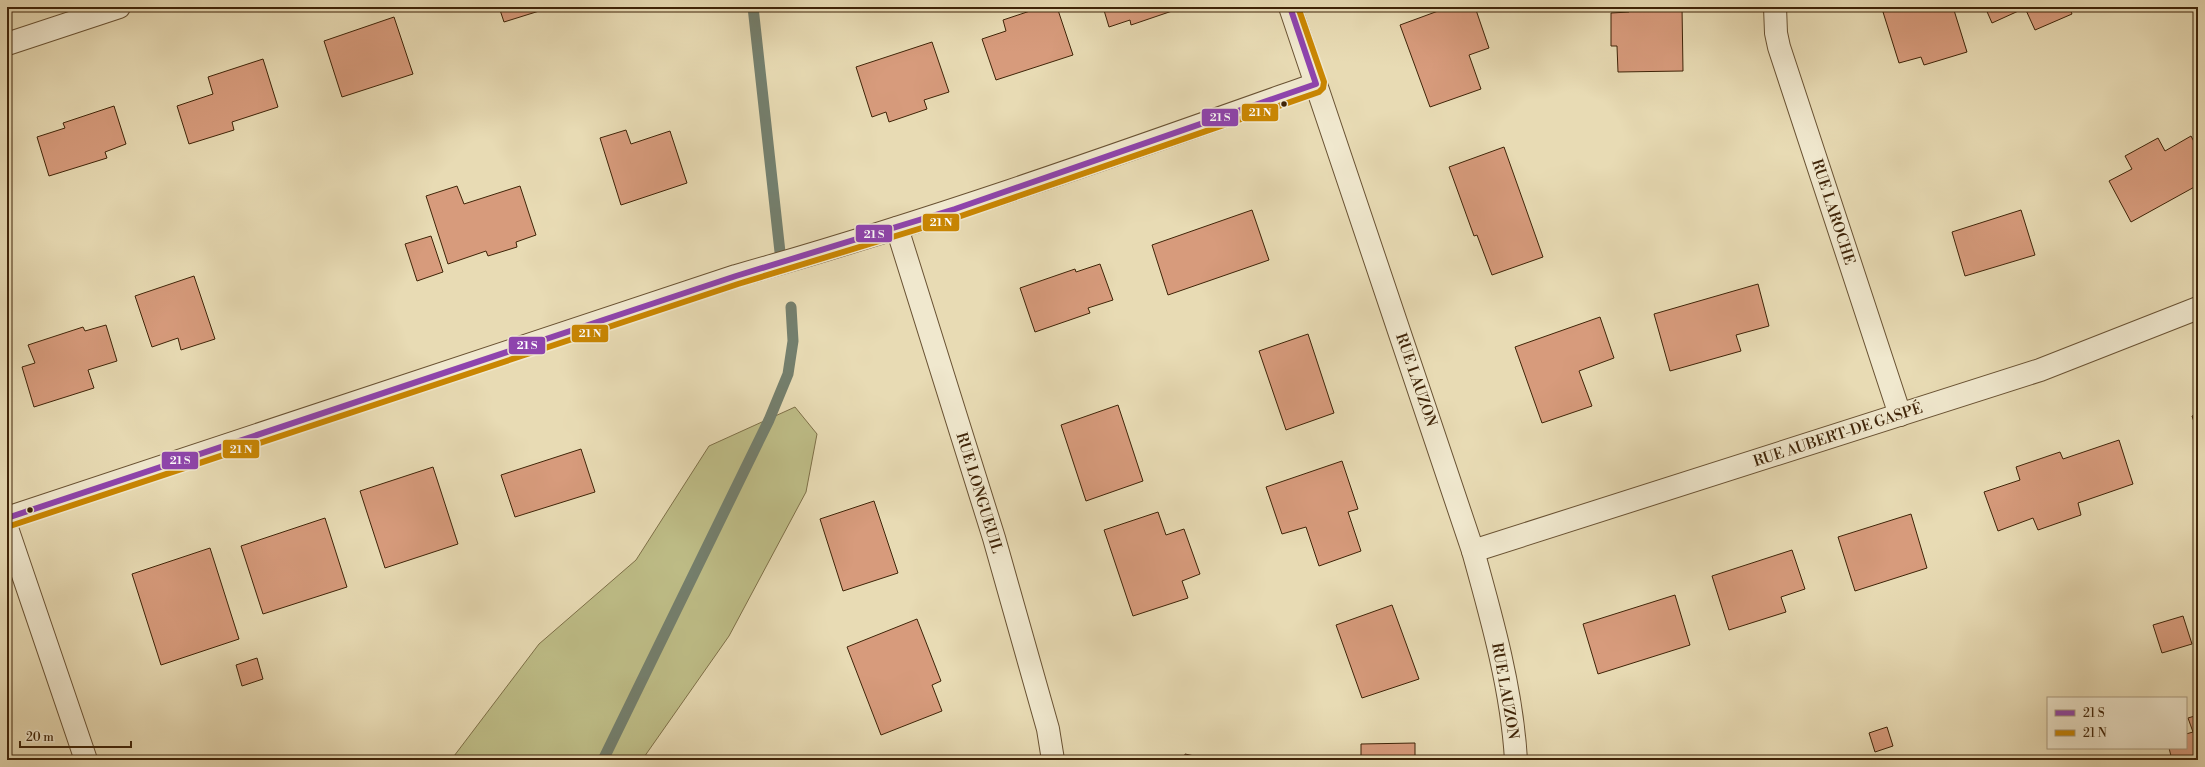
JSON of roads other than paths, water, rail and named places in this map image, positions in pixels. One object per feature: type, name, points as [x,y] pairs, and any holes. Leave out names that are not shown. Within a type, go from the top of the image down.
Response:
[{"type":"street","points":[[7,44],[119,7]]},
{"type":"street","name":"RUE LAUZON","points":[[1290,7],[1473,551],[1488,603],[1509,703],[1516,760]]},
{"type":"street","name":"RUE LAROCHE","points":[[1775,7],[1776,33],[1779,47],[1900,415]]},
{"type":"street","points":[[7,518],[736,276],[897,228],[1316,84]]},
{"type":"street","name":"RUE LONGUEUIL","points":[[897,228],[994,538],[1048,729],[1053,760]]},
{"type":"street","name":"RUE AUBERT-DE GASPÉ","points":[[1473,551],[2040,370],[2198,308]]},
{"type":"street","points":[[7,528],[86,760]]},
{"type":"waterway","points":[[753,7],[780,252]]},
{"type":"waterway","points":[[603,760],[769,420],[788,374],[793,341],[791,307]]}]
